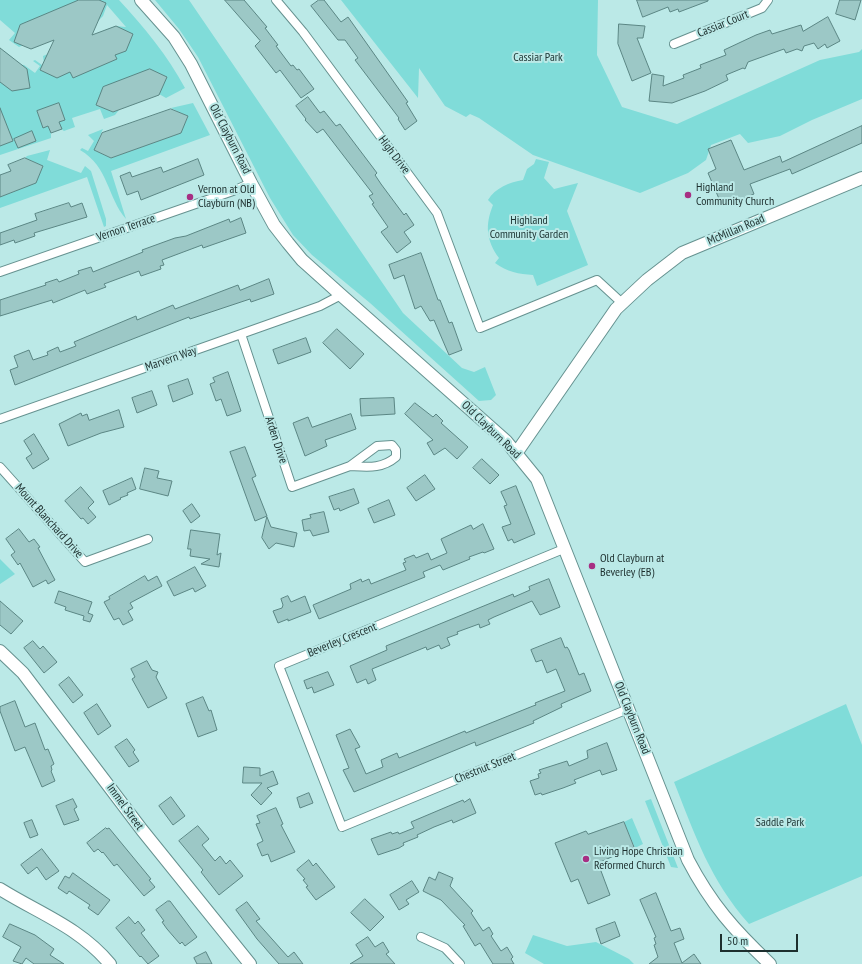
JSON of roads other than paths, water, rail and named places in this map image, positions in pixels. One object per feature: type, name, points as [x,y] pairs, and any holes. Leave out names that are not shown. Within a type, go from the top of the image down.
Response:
[{"type":"main road","name":"Old Clayburn Road","points":[[141,0],[174,37],[191,64],[274,225],[302,260],[517,452],[537,478],[566,548],[685,853],[699,881],[727,922],[770,964]]},
{"type":"main road","name":"McMillan Road","points":[[517,452],[616,308],[647,280],[682,253],[862,178]]},
{"type":"main road","name":"Immel Street","points":[[0,651],[23,673],[142,830],[250,964]]},
{"type":"main road","points":[[0,889],[62,922],[77,932],[102,954],[110,964]]},
{"type":"street","name":"High Drive","points":[[276,0],[308,38],[436,214],[480,328],[598,280],[622,302]]},
{"type":"street","name":"Cassiar Court","points":[[674,44],[762,8],[768,0]]},
{"type":"street","name":"Vernon Terrace","points":[[0,272],[232,192],[251,182]]},
{"type":"street","name":"Marvern Way","points":[[0,418],[320,306],[341,295]]},
{"type":"street","name":"Arden Drive","points":[[241,334],[292,487],[350,466],[377,446],[392,445],[396,450],[396,457],[384,466],[350,466]]},
{"type":"street","name":"Mount Blanchard Drive","points":[[0,467],[85,562],[148,539]]},
{"type":"street","name":"Beverley Crescent","points":[[342,827],[279,666],[566,548]]},
{"type":"street","name":"Chestnut Street","points":[[342,827],[628,709]]},
{"type":"street","points":[[421,937],[445,948],[460,964]]},
{"type":"place","name":"Highland Community Church","points":[[688,195]]},
{"type":"place","name":"Vernon at Old Clayburn (NB)","points":[[190,197]]},
{"type":"place","name":"Old Clayburn at Beverley (EB)","points":[[592,566]]},
{"type":"place","name":"Living Hope Christian Reformed Church","points":[[586,859]]},
{"type":"park label","name":"Cassiar Park","points":[[538,58]]},
{"type":"park label","name":"Highland Community Garden","points":[[529,228]]},
{"type":"park label","name":"Saddle Park","points":[[780,823]]}]
